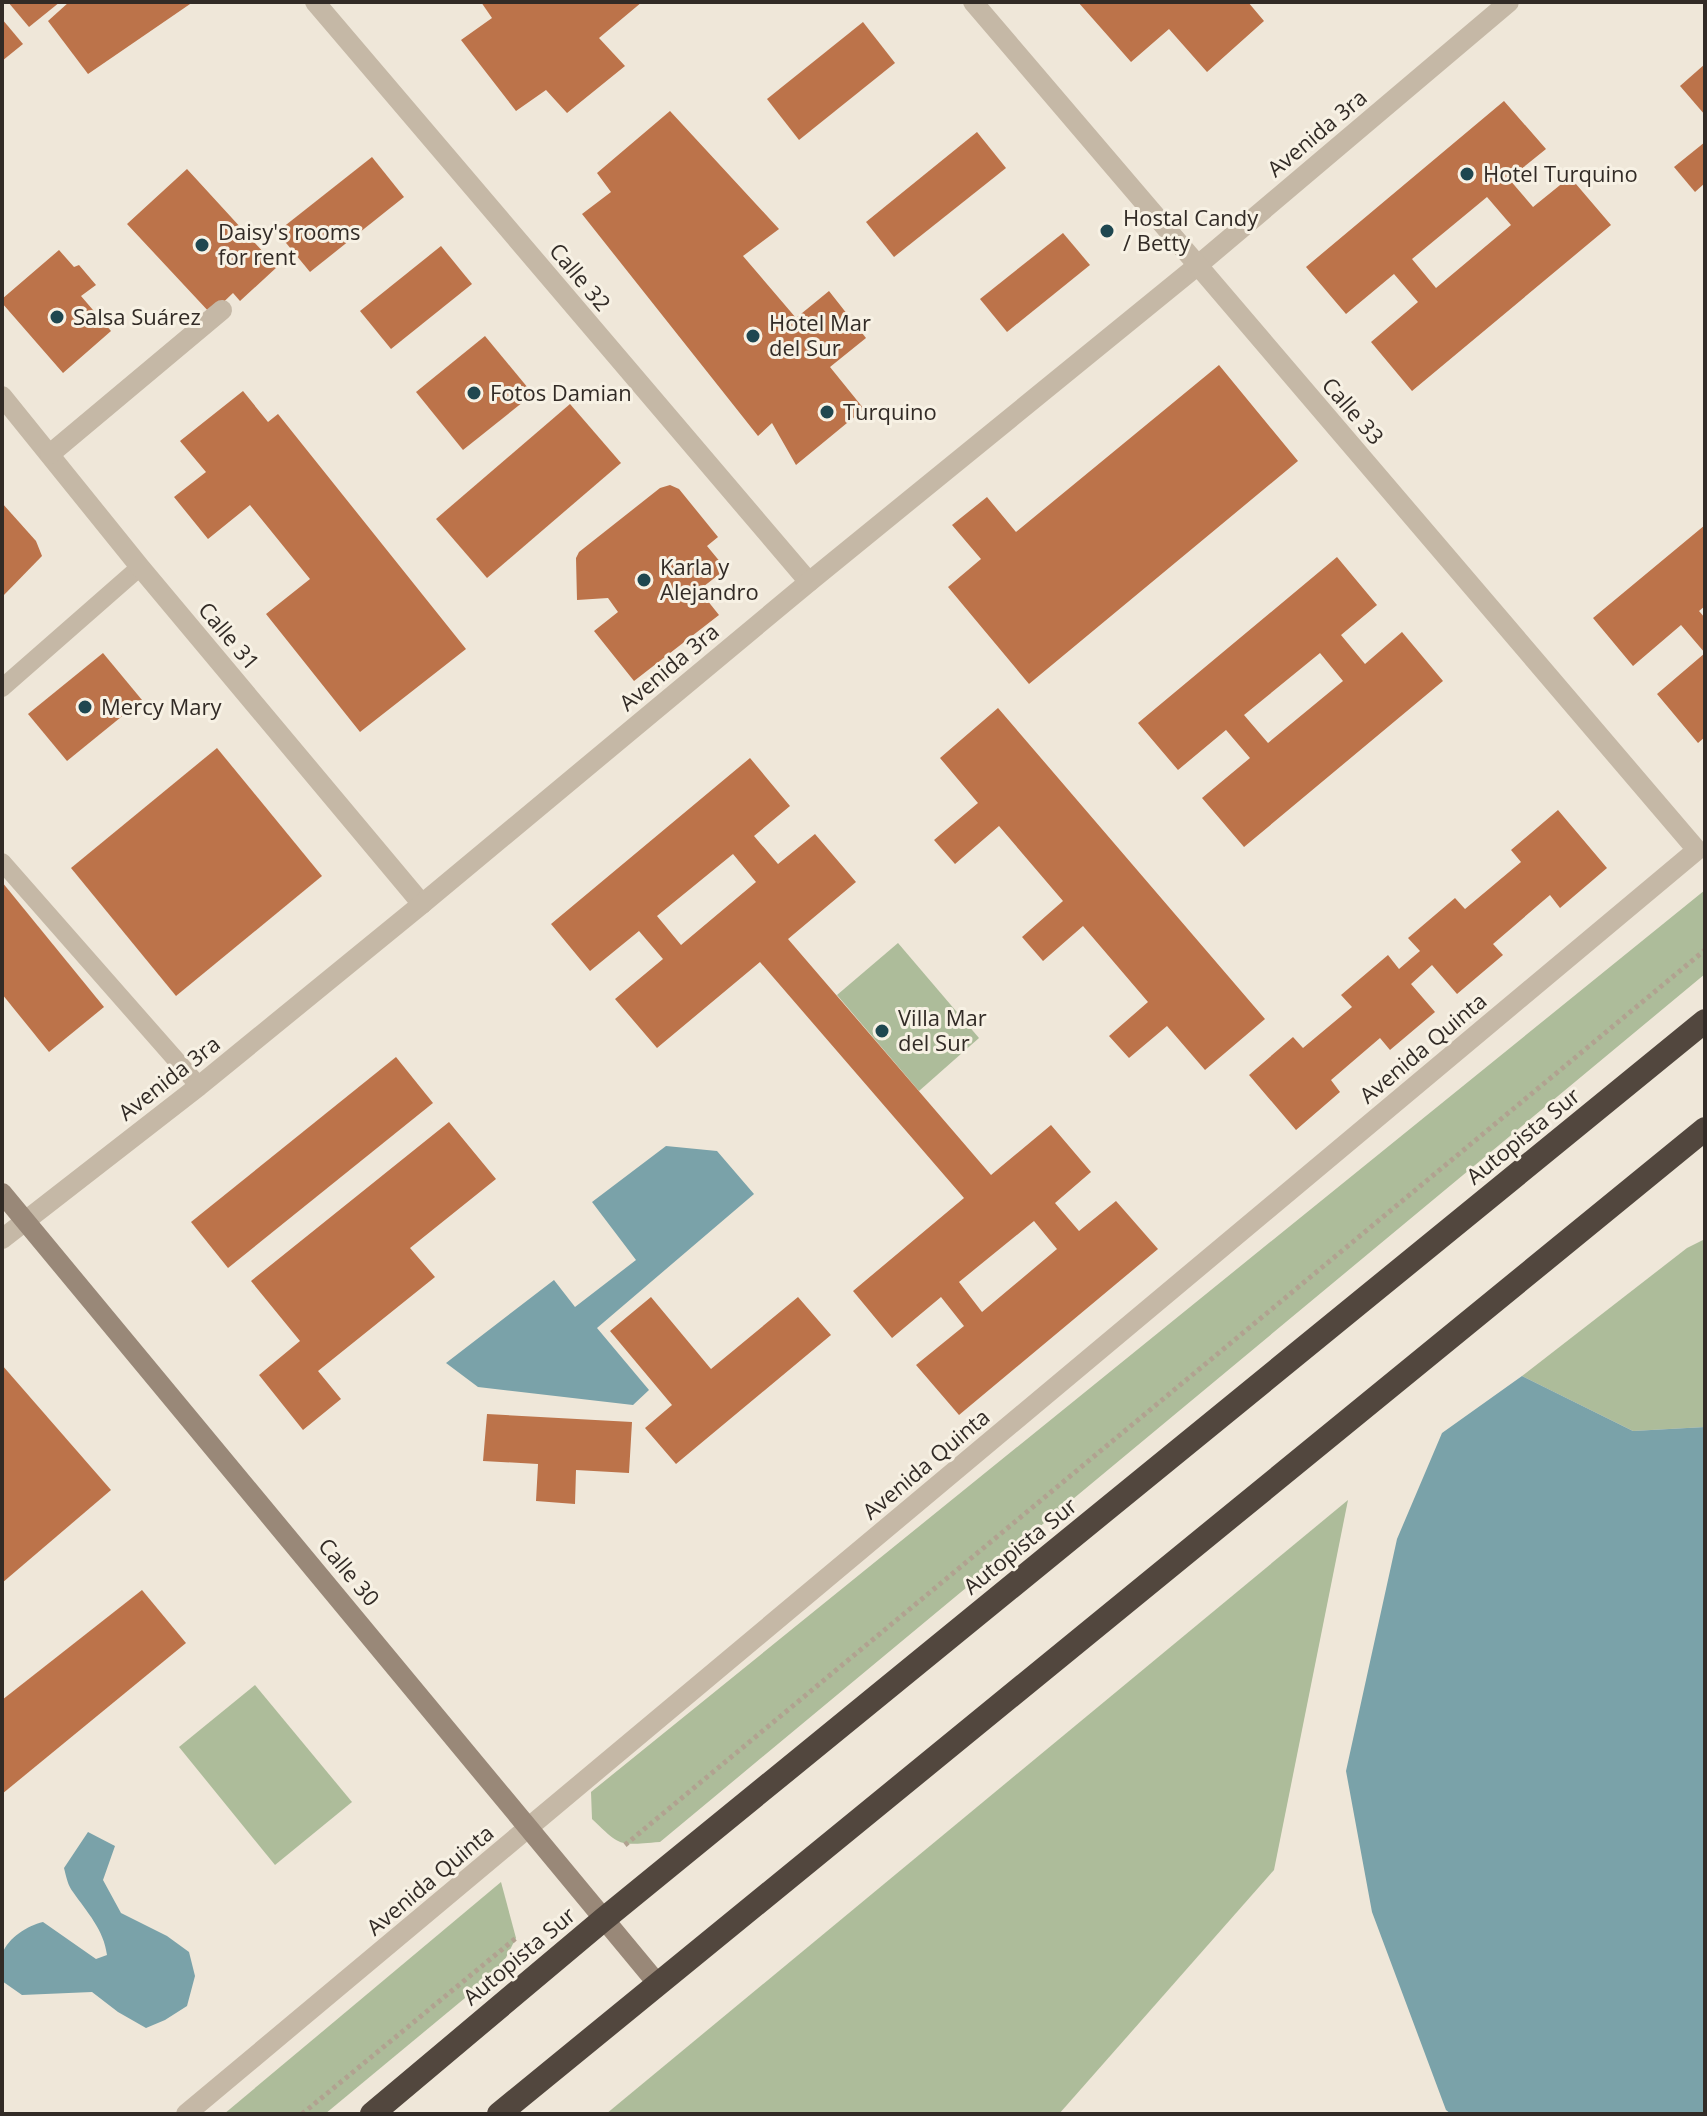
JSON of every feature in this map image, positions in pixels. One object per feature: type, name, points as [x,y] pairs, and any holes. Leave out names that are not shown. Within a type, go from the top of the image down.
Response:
[{"type":"highway","name":"Autopista Sur","points":[[372,2114],[604,1919],[1705,1021]]},
{"type":"highway","points":[[499,2114],[1705,1129]]},
{"type":"street","name":"Calle 32","points":[[315,2],[809,582]]},
{"type":"street","name":"Calle 33","points":[[973,2],[1697,850]]},
{"type":"street","name":"Avenida 3ra","points":[[2,1239],[199,1086],[422,904],[809,582],[1197,266],[1509,2]]},
{"type":"street","points":[[50,454],[222,310]]},
{"type":"street","name":"Calle 31","points":[[2,396],[140,567],[422,904]]},
{"type":"street","name":"Avenida Quinta","points":[[186,2114],[1697,850]]},
{"type":"street","name":"Calle 30","points":[[2,1193],[657,1983]]},
{"type":"lane","points":[[2,688],[140,567]]},
{"type":"lane","points":[[2,862],[199,1086]]},
{"type":"path","points":[[625,1845],[1705,950]]},
{"type":"path","points":[[302,2114],[516,1938]]},
{"type":"green space","points":[[1705,890],[1705,974],[660,1842],[628,1844],[616,1840],[592,1819],[591,1792]]},
{"type":"green space","points":[[898,943],[979,1038],[919,1091],[837,995]]},
{"type":"green space","points":[[1705,1239],[1705,1427],[1633,1431],[1522,1376],[1687,1248]]},
{"type":"green space","points":[[1348,1500],[1274,1870],[1059,2114],[606,2114]]},
{"type":"green space","points":[[255,1685],[352,1802],[275,1865],[179,1747]]},
{"type":"green space","points":[[501,1882],[516,1938],[500,1969],[325,2114],[224,2114]]},
{"type":"water","points":[[666,1146],[717,1151],[754,1194],[597,1328],[649,1390],[633,1405],[478,1387],[446,1363],[554,1280],[575,1307],[636,1260],[592,1202]]},
{"type":"water","points":[[1522,1376],[1633,1431],[1705,1427],[1705,2114],[1451,2114],[1446,2110],[1372,1912],[1346,1771],[1397,1539],[1442,1433]]},
{"type":"water","points":[[88,1832],[115,1846],[103,1880],[121,1913],[167,1936],[189,1952],[195,1976],[187,2006],[146,2028],[92,1992],[22,1995],[2,1981],[1,1957],[9,1942],[19,1933],[43,1922],[96,1959],[107,1955],[99,1929],[71,1890],[64,1868]]},
{"type":"building","points":[[8,2],[60,2],[29,27]]},
{"type":"building","points":[[69,2],[193,2],[88,74],[48,21]]},
{"type":"building","points":[[481,2],[642,2],[599,38],[625,66],[567,113],[546,90],[516,111],[461,40],[492,18]]},
{"type":"building","points":[[1078,2],[1248,2],[1264,21],[1207,72],[1169,29],[1131,62]]},
{"type":"building","points":[[2,19],[23,44],[2,61]]},
{"type":"building","points":[[863,22],[895,63],[799,140],[767,99]]},
{"type":"building","points":[[1705,64],[1705,115],[1680,86]]},
{"type":"building","points":[[1504,101],[1546,149],[1509,179],[1533,207],[1570,177],[1611,225],[1412,391],[1371,342],[1418,302],[1394,274],[1346,314],[1306,267]],"holes":[[[1487,197],[1511,225],[1436,288],[1412,259]]]},
{"type":"building","points":[[670,111],[779,229],[743,256],[796,318],[829,291],[866,338],[830,367],[864,409],[796,465],[772,423],[758,436],[582,214],[611,192],[597,173]]},
{"type":"building","points":[[977,132],[1006,168],[894,257],[866,222]]},
{"type":"building","points":[[1705,142],[1705,183],[1695,192],[1674,167]]},
{"type":"building","points":[[372,157],[404,197],[310,272],[277,232]]},
{"type":"building","name":"Daisy's rooms for rent","points":[[187,169],[277,267],[240,301],[233,293],[211,314],[127,224]]},
{"type":"building","points":[[1063,233],[1090,265],[1007,332],[980,299]]},
{"type":"building","points":[[441,246],[472,284],[391,349],[360,311]]},
{"type":"building","name":"Salsa Suárez","points":[[59,250],[74,267],[79,265],[96,285],[81,296],[111,331],[63,373],[2,303],[2,299]]},
{"type":"building","name":"Fotos Damian","points":[[485,336],[533,394],[463,450],[416,392]]},
{"type":"building","points":[[1219,365],[1298,461],[1029,684],[948,587],[981,559],[952,525],[987,497],[1016,532]]},
{"type":"building","points":[[243,391],[268,422],[278,414],[466,649],[360,732],[266,614],[310,579],[250,505],[208,539],[174,497],[206,472],[180,441]]},
{"type":"building","points":[[570,404],[621,463],[487,578],[436,519]]},
{"type":"building","name":"Karla y Alejandro","points":[[670,485],[679,489],[718,537],[707,546],[726,569],[699,590],[719,615],[634,681],[594,631],[618,612],[608,598],[577,600],[576,558],[579,552],[660,488]]},
{"type":"building","points":[[2,503],[36,541],[42,556],[2,597]]},
{"type":"building","points":[[1705,525],[1705,606],[1699,611],[1705,618],[1705,653],[1681,625],[1633,666],[1593,618]]},
{"type":"building","points":[[1337,557],[1377,605],[1341,635],[1365,664],[1402,632],[1443,681],[1244,847],[1202,798],[1250,758],[1226,730],[1178,770],[1138,723]],"holes":[[[1320,653],[1343,681],[1268,743],[1244,715]]]},
{"type":"building","name":"Mercy Mary","points":[[103,653],[142,700],[67,761],[28,714]]},
{"type":"building","points":[[1705,653],[1705,737],[1698,743],[1657,694]]},
{"type":"building","points":[[998,708],[1265,1019],[1205,1070],[1167,1026],[1129,1058],[1109,1036],[1148,1002],[1083,926],[1043,961],[1022,937],[1063,901],[999,826],[955,864],[934,840],[978,803],[940,758]]},
{"type":"building","points":[[217,748],[322,876],[176,996],[71,868]]},
{"type":"building","points":[[750,758],[790,806],[754,836],[778,864],[815,834],[856,882],[788,939],[991,1175],[1051,1125],[1091,1172],[1055,1203],[1079,1231],[1116,1201],[1158,1249],[959,1415],[916,1365],[964,1326],[941,1297],[892,1338],[853,1291],[964,1198],[760,962],[657,1048],[615,999],[663,959],[639,931],[590,971],[551,924]],"holes":[[[733,854],[756,882],[681,945],[657,916]],[[1034,1221],[1057,1249],[982,1312],[959,1282]]]},
{"type":"building","points":[[1558,810],[1607,868],[1560,908],[1550,895],[1493,944],[1503,955],[1457,994],[1432,965],[1411,984],[1435,1012],[1390,1050],[1380,1038],[1331,1080],[1340,1092],[1296,1130],[1249,1075],[1293,1037],[1303,1048],[1352,1007],[1341,995],[1388,955],[1399,969],[1420,951],[1408,938],[1455,898],[1465,909],[1521,862],[1511,850]]},
{"type":"building","points":[[2,882],[104,1007],[49,1052],[2,994]]},
{"type":"building","points":[[396,1057],[433,1103],[228,1268],[191,1222]]},
{"type":"building","points":[[449,1122],[496,1179],[410,1248],[435,1277],[318,1371],[341,1399],[303,1430],[259,1375],[300,1341],[251,1281]]},
{"type":"building","points":[[651,1297],[711,1369],[798,1297],[831,1335],[676,1464],[645,1428],[672,1405],[610,1331]]},
{"type":"building","points":[[2,1365],[111,1490],[2,1583]]},
{"type":"building","points":[[487,1414],[632,1422],[629,1473],[576,1470],[575,1504],[536,1501],[538,1464],[483,1461]]},
{"type":"building","points":[[142,1590],[186,1643],[2,1794],[2,1700]]},
{"type":"place","name":"Hotel Turquino","points":[[1467,174]]},
{"type":"place","name":"Hostal Candy / Betty","points":[[1107,231]]},
{"type":"place","name":"Daisy's rooms for rent","points":[[202,245]]},
{"type":"place","name":"Salsa Suárez","points":[[57,317]]},
{"type":"place","name":"Hotel Mar del Sur","points":[[753,336]]},
{"type":"place","name":"Fotos Damian","points":[[474,393]]},
{"type":"place","name":"Turquino","points":[[827,412]]},
{"type":"place","name":"Karla y Alejandro","points":[[644,580]]},
{"type":"place","name":"Mercy Mary","points":[[85,707]]},
{"type":"place","name":"Villa Mar del Sur","points":[[882,1031]]}]
